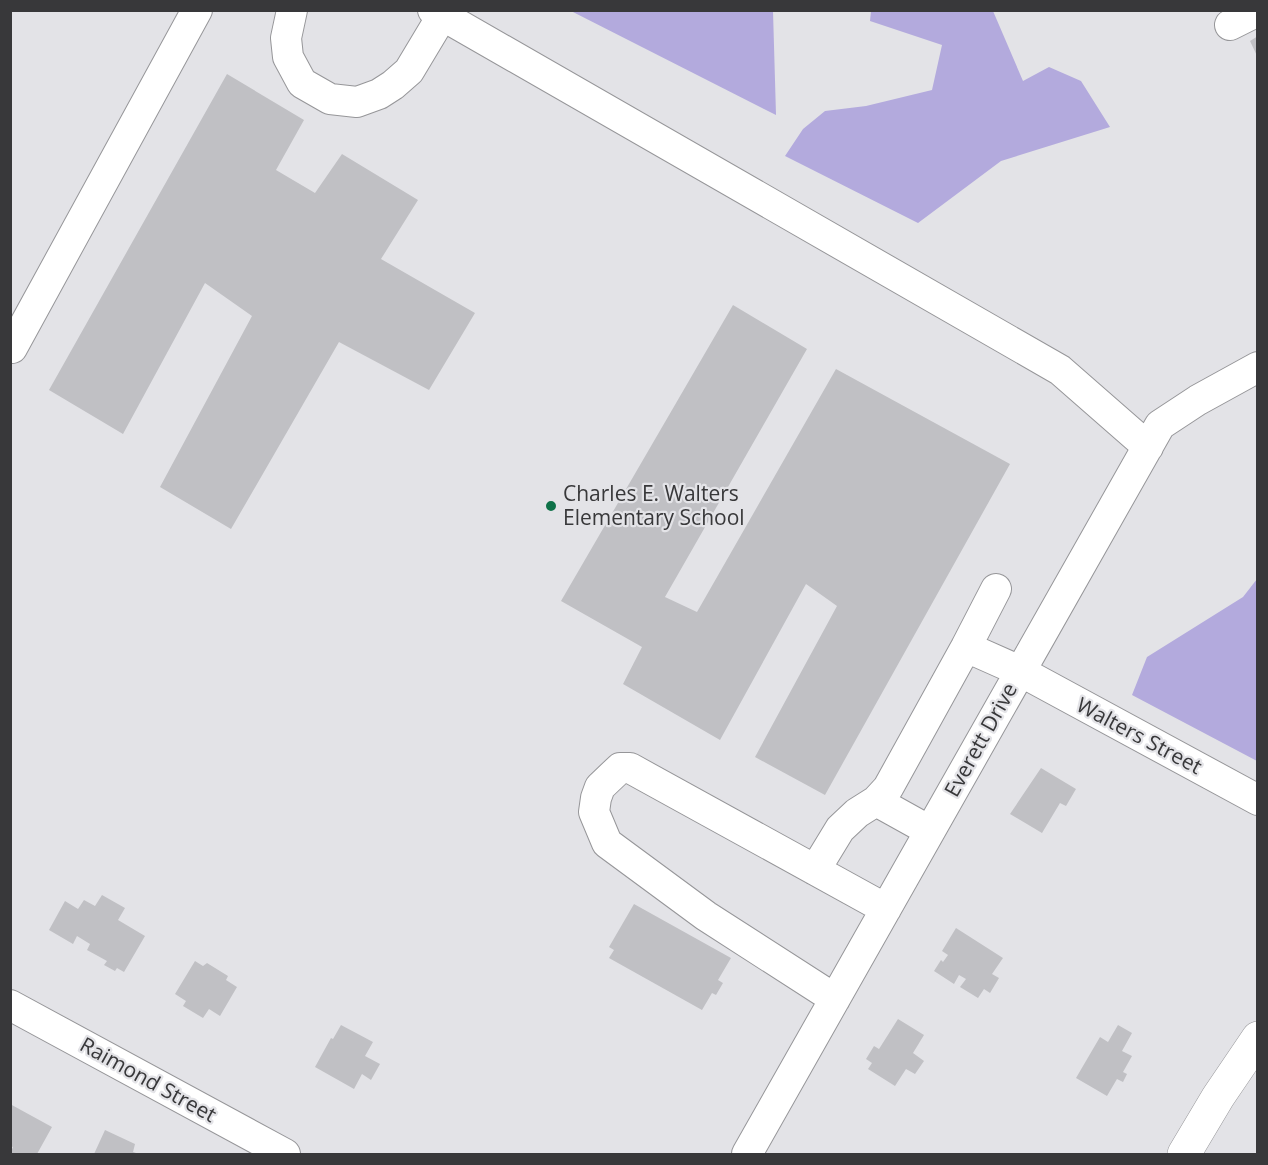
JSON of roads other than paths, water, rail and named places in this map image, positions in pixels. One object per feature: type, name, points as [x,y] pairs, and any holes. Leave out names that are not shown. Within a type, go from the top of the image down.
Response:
[{"type":"main road","points":[[1184,1155],[1218,1097],[1257,1038]]},
{"type":"street","points":[[12,348],[196,10]]},
{"type":"street","points":[[292,10],[286,38],[288,57],[302,83],[330,99],[357,102],[379,94],[409,71],[437,13],[1060,370],[1148,447]]},
{"type":"street","points":[[1230,25],[1257,11]]},
{"type":"street","name":"Everett Drive","points":[[747,1155],[1160,426],[1198,400],[1257,367]]},
{"type":"street","points":[[815,870],[840,830],[857,813],[876,801],[888,788],[996,589]]},
{"type":"street","name":"Walters Street","points":[[966,647],[1020,671],[1257,800]]},
{"type":"street","points":[[835,999],[706,916],[607,843],[594,812],[600,787],[620,768],[630,768],[886,909]]},
{"type":"street","points":[[876,801],[930,831]]},
{"type":"street","name":"Raimond Street","points":[[10,1005],[285,1155]]},
{"type":"place","name":"Charles E. Walters Elementary School","points":[[551,506]]}]
